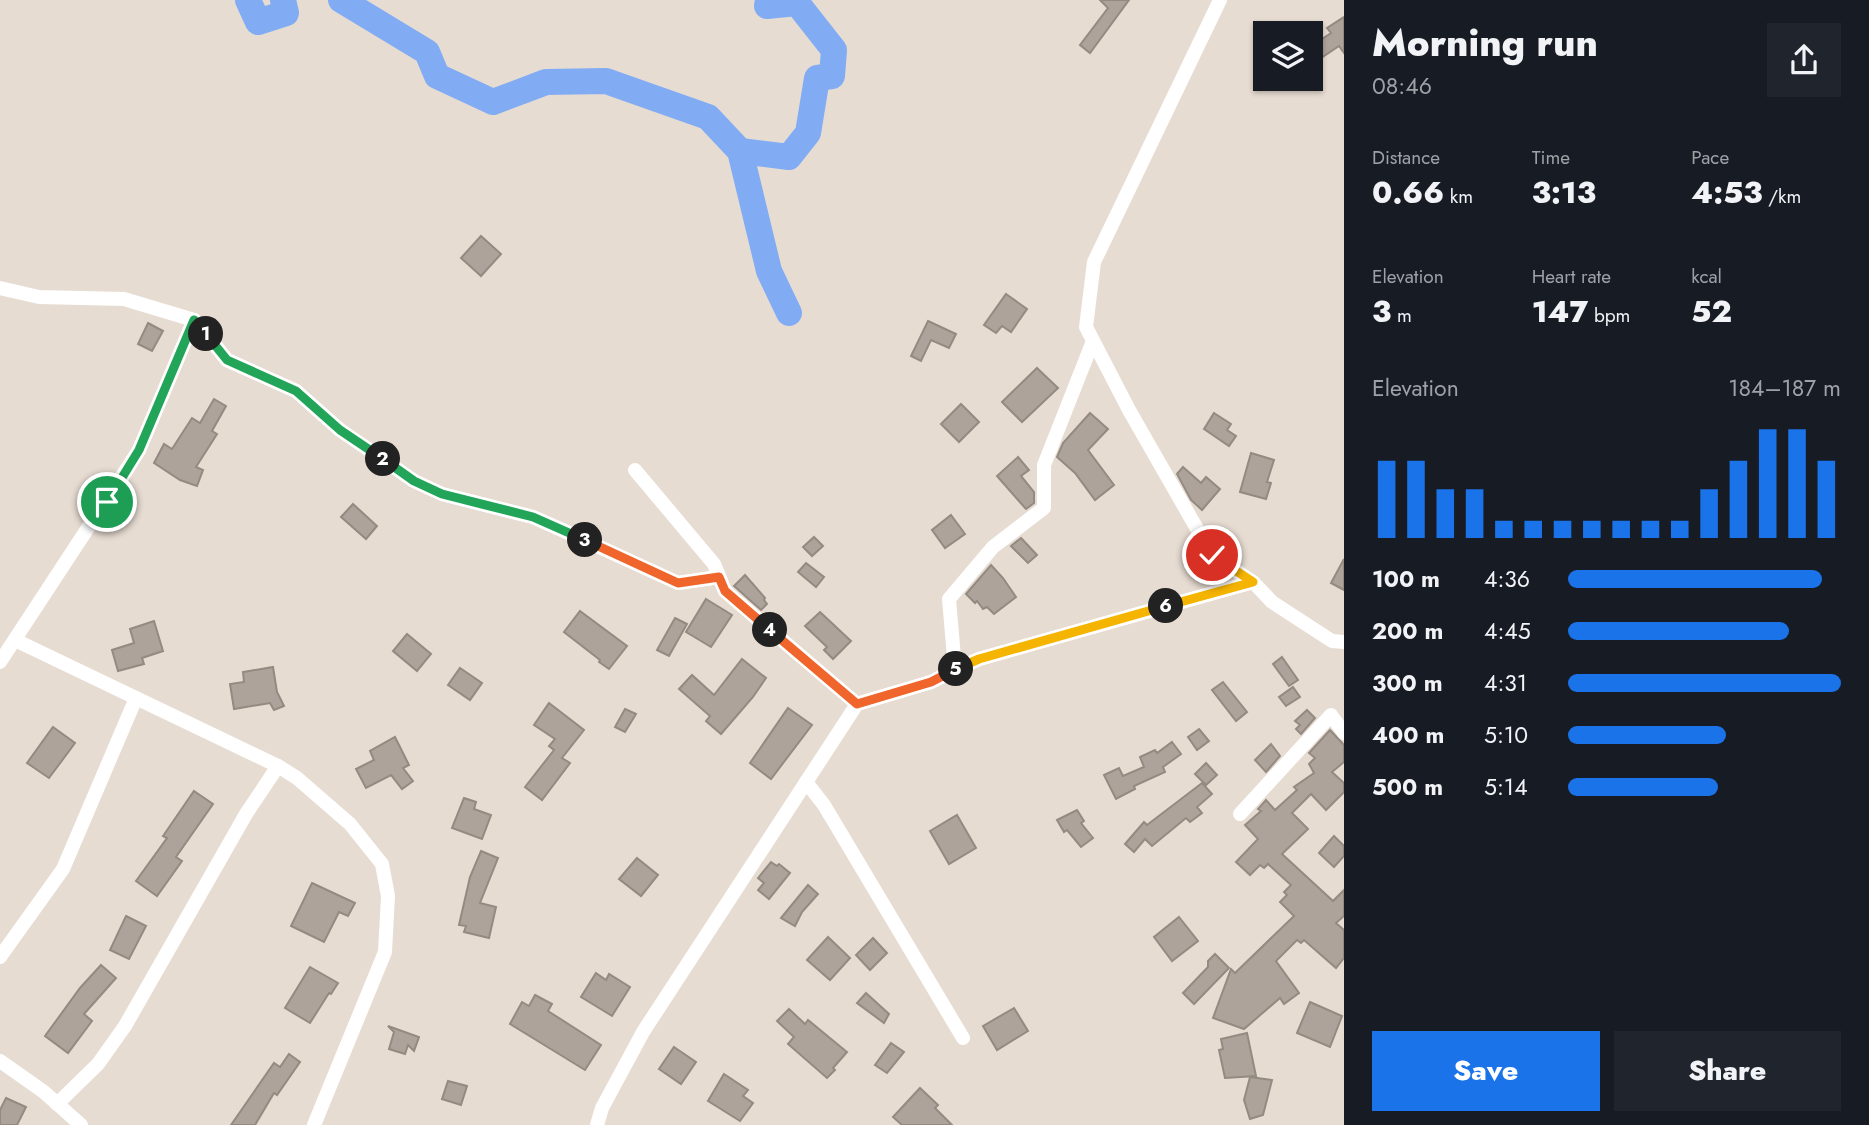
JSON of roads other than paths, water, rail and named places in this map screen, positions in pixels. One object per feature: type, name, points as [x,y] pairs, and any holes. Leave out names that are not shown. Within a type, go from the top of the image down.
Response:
[{"type":"street","points":[[1220,0],[1094,262],[1086,327],[1129,410],[1212,555],[1253,582],[1272,602],[1332,641],[1344,642]]},
{"type":"street","points":[[0,288],[39,297],[124,299],[194,320],[227,360],[296,391],[340,430],[414,481],[442,494],[533,517],[678,583],[719,577]]},
{"type":"street","points":[[0,662],[139,450],[194,320]]},
{"type":"street","points":[[954,669],[949,599],[993,547],[1044,508],[1044,464],[1093,341]]},
{"type":"street","points":[[635,470],[714,564],[725,591],[857,704]]},
{"type":"street","points":[[597,1125],[602,1108],[643,1032],[857,704],[931,682],[979,659],[1253,582]]},
{"type":"street","points":[[15,640],[278,766],[297,778],[350,824],[382,864],[388,896],[385,952],[314,1125]]},
{"type":"street","points":[[0,957],[63,869],[135,698]]},
{"type":"street","points":[[1240,814],[1331,715],[1344,733]]},
{"type":"street","points":[[57,1104],[98,1064],[125,1027],[246,814],[278,766]]},
{"type":"street","points":[[806,782],[824,804],[963,1038]]},
{"type":"street","points":[[0,1061],[81,1125]]},
{"type":"waterway","points":[[248,0],[258,22],[286,13],[283,0]]},
{"type":"waterway","points":[[341,0],[427,52],[437,76],[493,102],[546,82],[606,81],[708,117],[740,151],[769,271],[789,313]]},
{"type":"waterway","points":[[740,151],[789,157],[808,133],[817,78],[832,76],[834,50],[797,3],[767,6],[768,0]]}]
